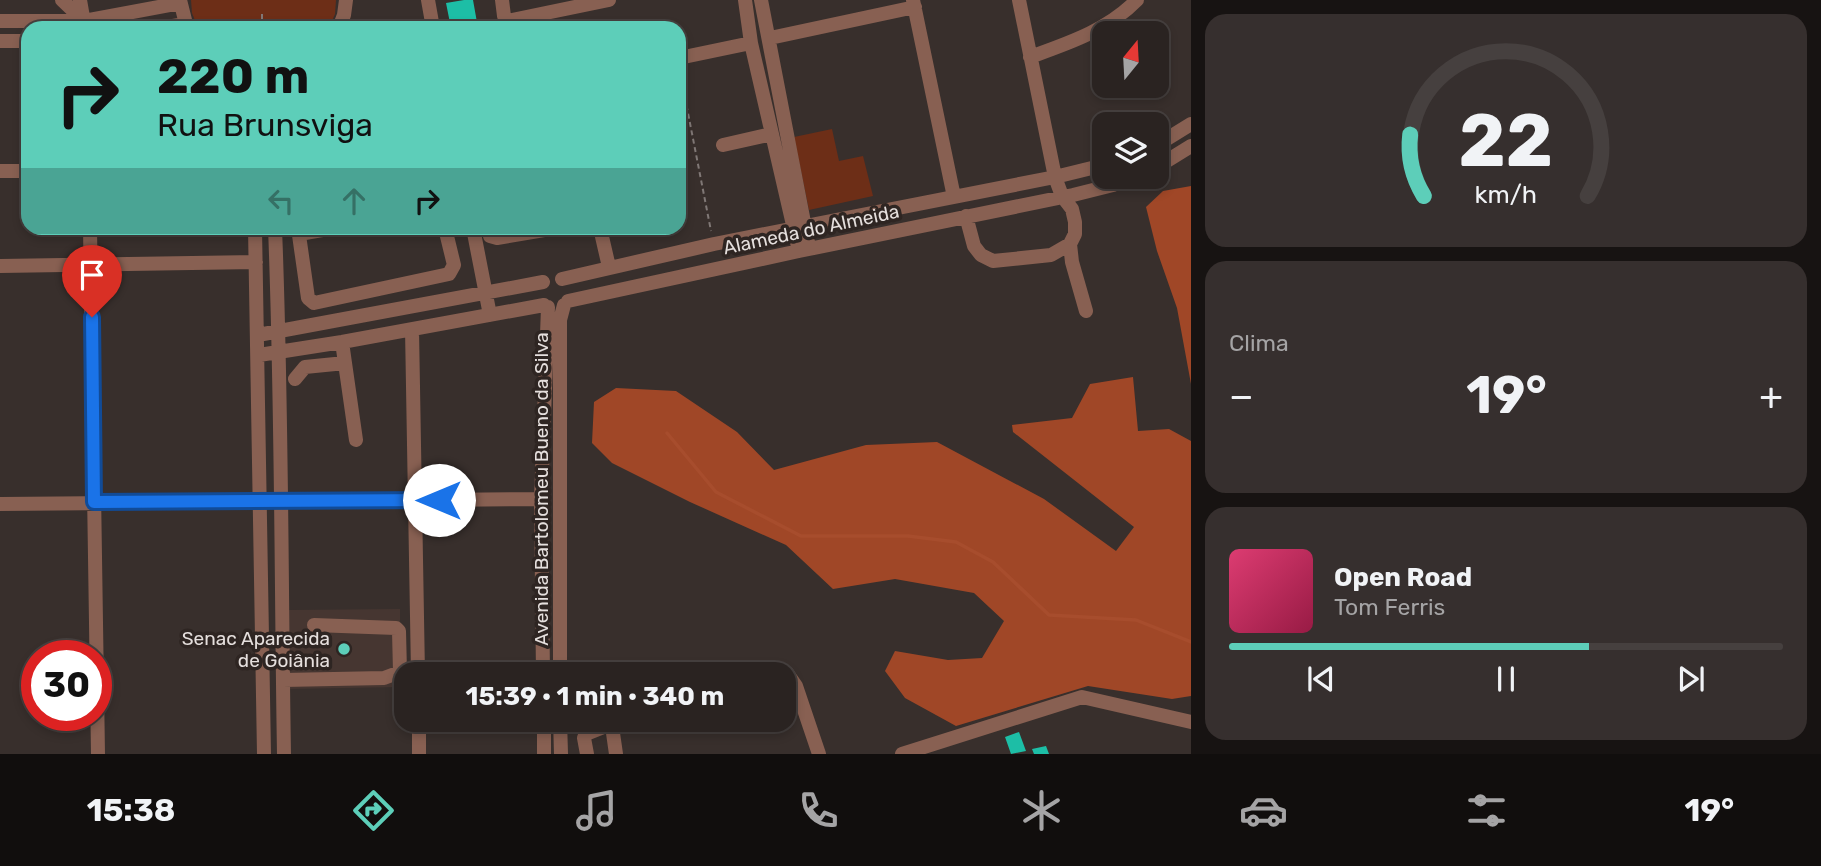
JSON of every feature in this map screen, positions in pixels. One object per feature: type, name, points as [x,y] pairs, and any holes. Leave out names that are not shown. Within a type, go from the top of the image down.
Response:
[{"type":"street","points":[[62,0],[82,21]]},
{"type":"street","points":[[80,0],[84,21]]},
{"type":"street","points":[[342,21],[345,0]]},
{"type":"street","points":[[428,0],[432,21]]},
{"type":"street","points":[[502,0],[507,20],[609,0]]},
{"type":"street","points":[[745,0],[751,43],[772,134],[804,249]]},
{"type":"street","points":[[761,0],[770,38],[799,228]]},
{"type":"street","points":[[1018,0],[1055,177],[1062,196],[1072,209],[1075,222],[1070,244],[1072,262],[1086,311]]},
{"type":"street","points":[[1030,57],[1087,34],[1121,16],[1136,0]]},
{"type":"street","points":[[97,21],[180,1],[185,21]]},
{"type":"street","points":[[770,38],[914,3],[954,197]]},
{"type":"street","points":[[0,21],[21,22]]},
{"type":"street","points":[[0,41],[21,41]]},
{"type":"street","points":[[686,57],[751,43]]},
{"type":"street","points":[[1169,138],[1191,124]]},
{"type":"street","points":[[723,145],[772,134]]},
{"type":"street","points":[[1169,160],[1191,146]]},
{"type":"street","name":"Alameda do Almeida","points":[[562,279],[714,244],[1092,168]]},
{"type":"street","points":[[0,171],[21,171]]},
{"type":"street","name":"Alameda do Almeida","points":[[566,303],[804,249],[1094,189]]},
{"type":"street","points":[[966,216],[974,246],[981,255],[993,261],[1051,255],[1070,244]]},
{"type":"street","points":[[90,235],[98,754]]},
{"type":"street","points":[[256,235],[264,754]]},
{"type":"street","points":[[275,235],[281,353],[284,754]]},
{"type":"street","points":[[300,235],[308,298],[316,303],[449,274],[454,265],[447,235]]},
{"type":"street","points":[[474,235],[490,315]]},
{"type":"street","points":[[490,235],[497,238],[515,235]]},
{"type":"street","points":[[601,235],[608,267]]},
{"type":"street","points":[[0,266],[256,262]]},
{"type":"street","points":[[258,335],[543,282],[552,277],[562,279],[568,285],[570,293],[566,303],[556,309],[546,306],[259,355]]},
{"type":"street","points":[[543,282],[539,289],[539,298],[546,306]]},
{"type":"street","name":"Avenida Bartolomeu Bueno da Silva","points":[[560,662],[560,320],[566,303]]},
{"type":"street","name":"Avenida Bartolomeu Bueno da Silva","points":[[543,662],[541,499],[546,306]]},
{"type":"street","points":[[412,329],[418,662]]},
{"type":"street","points":[[342,342],[356,440]]},
{"type":"street","points":[[295,379],[305,367],[345,363]]},
{"type":"street","points":[[0,504],[541,499]]},
{"type":"street","points":[[283,680],[384,678],[400,672],[399,631],[396,628],[314,625]]},
{"type":"street","points":[[796,686],[819,754]]},
{"type":"street","points":[[902,754],[1082,696],[1191,722]]},
{"type":"street","points":[[419,732],[419,754]]},
{"type":"street","points":[[544,732],[544,754]]},
{"type":"street","points":[[560,732],[561,754]]},
{"type":"street","points":[[587,754],[584,738],[590,732]]},
{"type":"street","points":[[613,732],[616,754]]},
{"type":"path","points":[[262,14],[262,21]]},
{"type":"path","points":[[686,102],[714,244]]},
{"type":"shaded area","points":[[191,0],[336,0],[332,21],[195,21]]},
{"type":"shaded area","points":[[832,129],[839,161],[863,156],[873,196],[809,210],[794,137]]},
{"type":"shaded area","points":[[1191,186],[1191,384],[1177,308],[1157,251],[1146,207],[1163,191]]},
{"type":"shaded area","points":[[1133,377],[1138,431],[1169,429],[1191,441],[1191,696],[1172,699],[1088,686],[956,726],[905,698],[885,671],[895,651],[948,660],[982,658],[1004,621],[974,593],[895,579],[833,589],[786,545],[612,463],[592,443],[594,402],[616,388],[676,391],[737,432],[774,470],[866,445],[937,442],[1044,499],[1116,551],[1134,527],[1013,432],[1012,425],[1072,418],[1090,384]]},
{"type":"shaded area","name":"Senac Aparecida de Goiânia","points":[[400,609],[400,662],[394,662],[394,687],[289,689],[288,610]]},
{"type":"building","points":[[473,0],[477,21],[450,21],[446,3]]},
{"type":"building","points":[[1019,732],[1026,751],[1011,754],[1005,737]]},
{"type":"building","points":[[1046,746],[1049,754],[1034,754],[1032,749]]},
{"type":"waterway","points":[[667,433],[716,492],[801,536],[908,536],[956,542],[993,562],[1049,615],[1136,620],[1191,642]]},
{"type":"place","name":"Senac Aparecida de Goiânia","points":[[344,649]]},
{"type":"route","points":[[92,317],[94,502],[439,500]]}]
